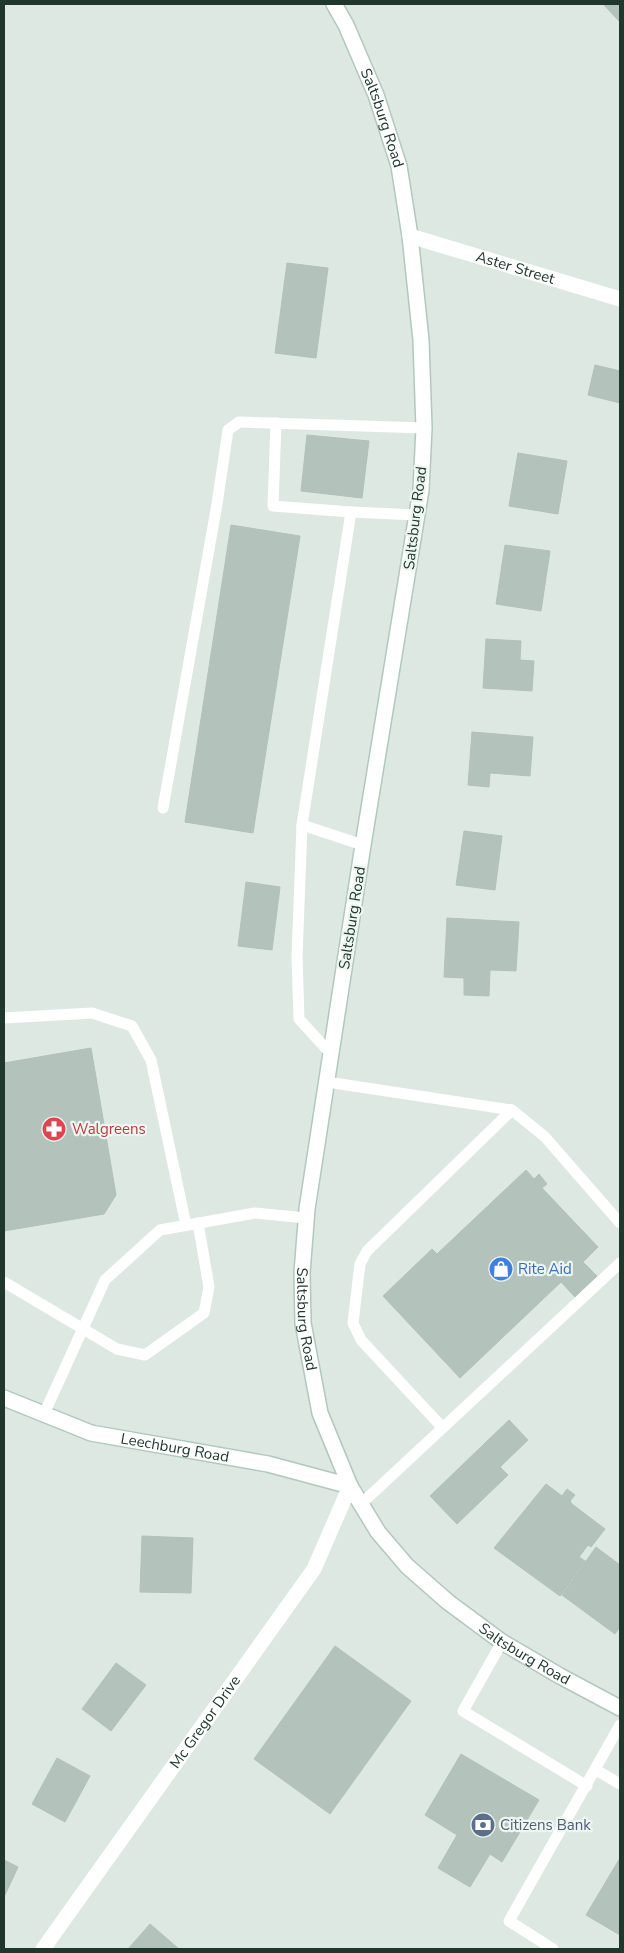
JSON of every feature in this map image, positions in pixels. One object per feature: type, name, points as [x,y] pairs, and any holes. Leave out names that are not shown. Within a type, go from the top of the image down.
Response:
[{"type":"main road","name":"Saltsburg Road","points":[[334,4],[346,25],[376,94],[399,166],[410,236],[421,340],[424,428],[421,490],[363,845],[306,1218],[302,1272],[303,1323],[320,1413],[350,1486],[378,1532],[407,1566],[448,1602],[502,1642],[620,1708]]},
{"type":"main road","name":"Aster Street","points":[[410,236],[620,299]]},
{"type":"main road","name":"Leechburg Road","points":[[4,1398],[91,1433],[268,1464],[350,1486]]},
{"type":"main road","name":"Mc Gregor Drive","points":[[43,1949],[314,1569],[350,1486]]},
{"type":"lane","points":[[163,808],[217,504],[228,430],[240,422],[424,428]]},
{"type":"lane","points":[[276,424],[273,506],[417,515]]},
{"type":"lane","points":[[332,1055],[299,1019],[297,957],[302,825],[351,512]]},
{"type":"lane","points":[[302,825],[363,845]]},
{"type":"lane","points":[[4,1018],[92,1013],[132,1026],[151,1060],[186,1225]]},
{"type":"lane","points":[[327,1082],[512,1110],[545,1137],[620,1222]]},
{"type":"lane","points":[[442,1427],[361,1340],[353,1322],[360,1264],[367,1251],[512,1110]]},
{"type":"lane","points":[[44,1414],[104,1280],[160,1230],[255,1213],[306,1218]]},
{"type":"lane","points":[[4,1282],[117,1349],[145,1355],[204,1313],[209,1287],[198,1223]]},
{"type":"lane","points":[[361,1504],[620,1263]]},
{"type":"lane","points":[[502,1642],[463,1711],[587,1786]]},
{"type":"lane","points":[[553,1949],[509,1921],[587,1786],[620,1724]]},
{"type":"lane","points":[[596,1770],[620,1784]]},
{"type":"building","points":[[603,4],[620,4],[620,22]]},
{"type":"building","points":[[287,263],[328,268],[316,358],[275,353]]},
{"type":"building","points":[[595,365],[620,371],[620,403],[588,395]]},
{"type":"building","points":[[307,435],[369,441],[362,498],[301,491]]},
{"type":"building","points":[[518,453],[567,461],[558,514],[509,506]]},
{"type":"building","points":[[231,525],[300,536],[253,833],[185,822]]},
{"type":"building","points":[[505,545],[550,551],[541,611],[496,604]]},
{"type":"building","points":[[486,639],[521,641],[520,660],[534,661],[532,691],[483,688]]},
{"type":"building","points":[[472,732],[533,737],[530,776],[490,773],[489,787],[468,785]]},
{"type":"building","points":[[464,831],[502,836],[495,890],[456,885]]},
{"type":"building","points":[[246,882],[280,887],[272,950],[238,946]]},
{"type":"building","points":[[447,918],[519,922],[516,971],[490,970],[489,996],[464,995],[464,978],[444,977]]},
{"type":"building","name":"Walgreens","points":[[91,1048],[116,1195],[104,1214],[4,1231],[4,1063]]},
{"type":"building","name":"Rite Aid","points":[[526,1170],[534,1179],[539,1174],[547,1184],[542,1188],[598,1247],[583,1262],[597,1276],[575,1297],[561,1282],[460,1378],[383,1296],[432,1249],[437,1254]]},
{"type":"building","points":[[509,1420],[528,1440],[500,1467],[508,1475],[457,1524],[430,1496]]},
{"type":"building","points":[[546,1484],[562,1496],[567,1489],[575,1495],[570,1501],[572,1504],[605,1529],[591,1547],[588,1545],[579,1557],[585,1561],[560,1596],[494,1548]]},
{"type":"building","points":[[142,1536],[193,1538],[191,1593],[140,1592]]},
{"type":"building","points":[[596,1547],[620,1565],[620,1627],[615,1634],[562,1595]]},
{"type":"building","points":[[335,1646],[411,1701],[330,1814],[254,1759]]},
{"type":"building","points":[[116,1663],[146,1685],[111,1731],[82,1709]]},
{"type":"building","name":"Citizens Bank","points":[[461,1754],[539,1800],[502,1862],[490,1854],[470,1887],[438,1868],[457,1835],[425,1815]]},
{"type":"building","points":[[57,1758],[90,1776],[65,1822],[32,1804]]},
{"type":"building","points":[[620,1858],[620,1935],[586,1915]]},
{"type":"building","points":[[4,1860],[18,1867],[4,1897]]},
{"type":"building","points":[[150,1924],[179,1949],[128,1949]]},
{"type":"place","name":"Walgreens","points":[[54,1129]]},
{"type":"place","name":"Rite Aid","points":[[501,1269]]},
{"type":"place","name":"Citizens Bank","points":[[483,1825]]}]
